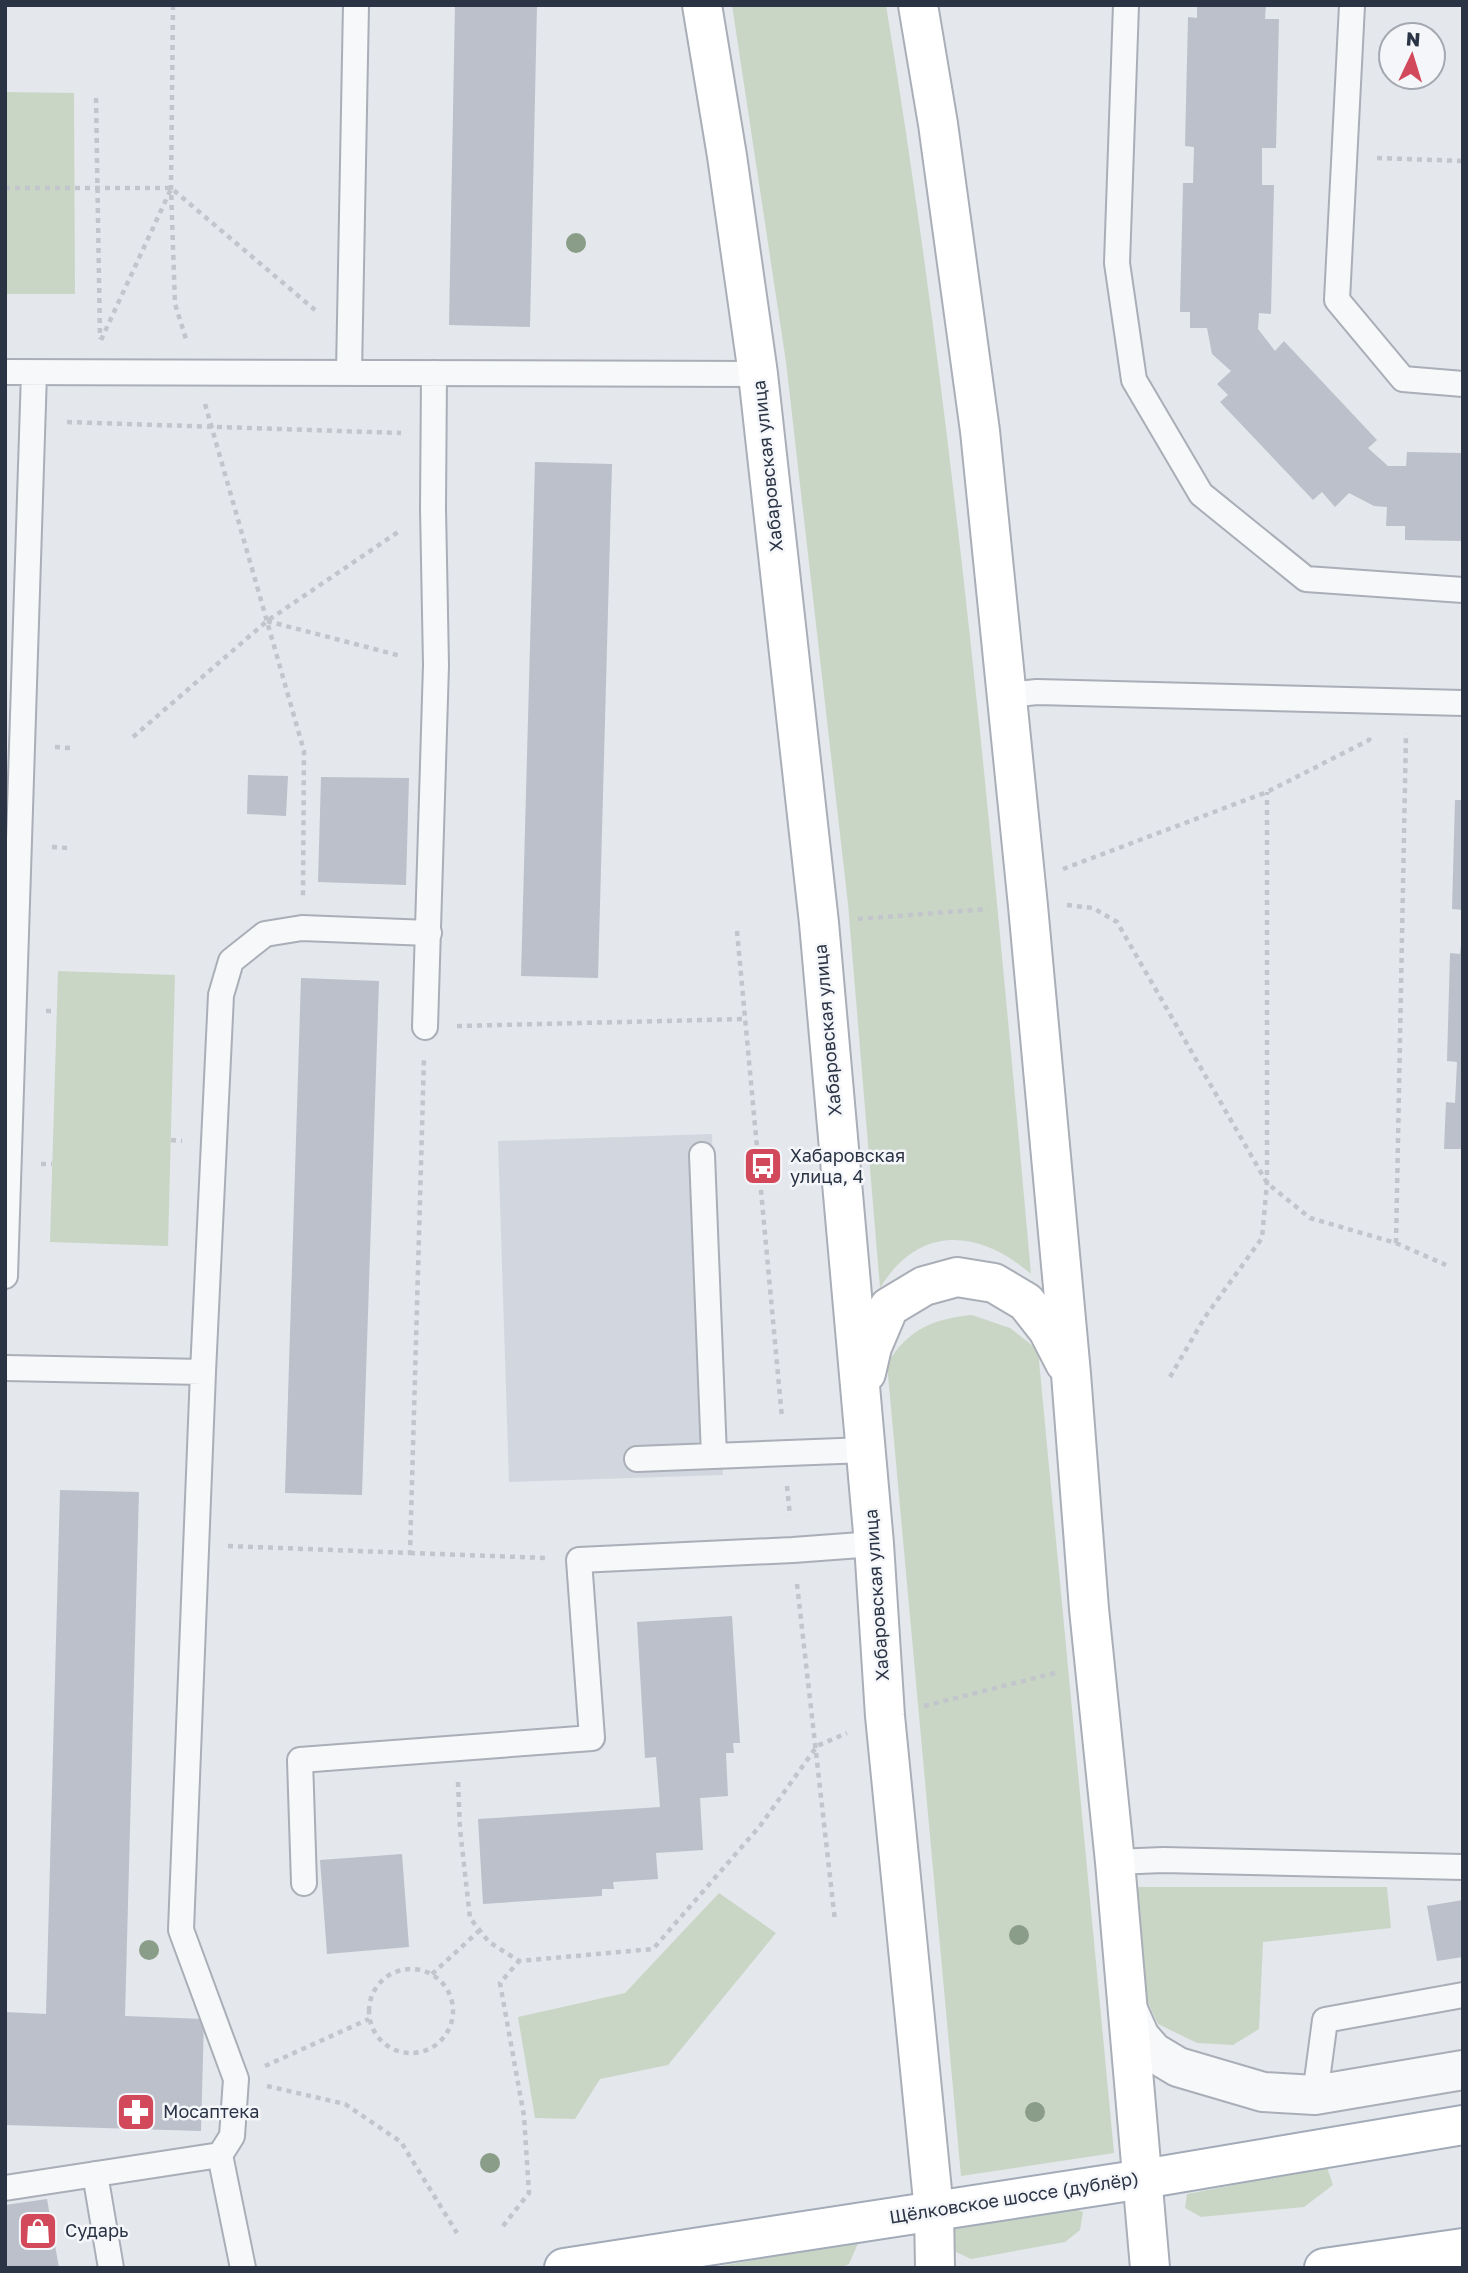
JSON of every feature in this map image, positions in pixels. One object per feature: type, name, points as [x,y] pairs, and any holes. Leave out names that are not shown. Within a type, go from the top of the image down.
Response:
[{"type":"main road","name":"Хабаровская улица","points":[[702,5],[758,374],[818,923],[874,1544],[885,1716],[934,2211],[935,2268]]},
{"type":"main road","points":[[918,5],[938,124],[980,431],[1071,1374],[1088,1609],[1115,1862],[1150,2268]]},
{"type":"main road","points":[[861,1396],[872,1346],[889,1307],[923,1286],[957,1277],[994,1283],[1026,1301],[1048,1330],[1071,1374]]},
{"type":"main road","name":"Щёлковское шоссе (дублёр)","points":[[564,2268],[1143,2179],[1463,2125]]},
{"type":"main road","points":[[1324,2268],[1463,2248]]},
{"type":"street","points":[[1128,2010],[1140,2036],[1153,2052],[1178,2067],[1263,2092],[1315,2095],[1463,2070]]},
{"type":"lane","points":[[349,362],[356,5]]},
{"type":"lane","points":[[1126,5],[1117,263],[1134,380],[1201,494],[1306,579],[1463,590]]},
{"type":"lane","points":[[1352,5],[1337,300],[1403,379],[1463,384]]},
{"type":"lane","points":[[5,372],[196,373],[349,362],[434,373],[758,374]]},
{"type":"lane","points":[[5,1276],[34,373]]},
{"type":"lane","points":[[425,1027],[436,665],[434,373]]},
{"type":"lane","points":[[1007,695],[1037,692],[1463,703]]},
{"type":"lane","points":[[243,2268],[220,2155],[232,2136],[236,2079],[181,1930],[221,995],[230,961],[265,934],[302,928],[429,933]]},
{"type":"lane","points":[[702,1155],[714,1456]]},
{"type":"lane","points":[[5,1368],[203,1373]]},
{"type":"lane","points":[[637,1459],[866,1450]]},
{"type":"lane","points":[[304,1883],[300,1760],[592,1738],[579,1560],[874,1544]]},
{"type":"lane","points":[[1115,1862],[1163,1860],[1463,1867]]},
{"type":"lane","points":[[1315,2095],[1325,2020],[1463,1995]]},
{"type":"lane","points":[[5,2188],[220,2155]]},
{"type":"lane","points":[[95,2174],[111,2268]]},
{"type":"path","points":[[173,5],[171,188],[175,304],[304,751],[302,928]]},
{"type":"path","points":[[96,98],[100,372]]},
{"type":"path","points":[[1345,156],[1463,161]]},
{"type":"path","points":[[5,188],[171,188],[320,314],[349,362]]},
{"type":"path","points":[[100,342],[171,188]]},
{"type":"path","points":[[33,421],[433,434]]},
{"type":"path","points":[[133,737],[267,621],[433,508]]},
{"type":"path","points":[[267,621],[436,665]]},
{"type":"path","points":[[1053,873],[1267,792],[1369,740],[1398,700]]},
{"type":"path","points":[[1396,1243],[1398,700]]},
{"type":"path","points":[[1170,1377],[1205,1317],[1262,1238],[1267,1183],[1267,792]]},
{"type":"path","points":[[1056,904],[1093,908],[1117,922],[1267,1183],[1310,1218],[1396,1243],[1446,1265]]},
{"type":"path","points":[[850,920],[998,908]]},
{"type":"path","points":[[410,1553],[425,1027],[747,1020]]},
{"type":"path","points":[[198,1544],[579,1560]]},
{"type":"path","points":[[885,1716],[1095,1663]]},
{"type":"path","points":[[456,1749],[460,1829],[470,1918],[489,1942],[519,1961],[653,1950],[760,1826],[817,1746]]},
{"type":"path","points":[[432,1973],[480,1930]]},
{"type":"path","points":[[503,2226],[529,2193],[524,2116],[500,1983],[519,1961]]},
{"type":"path","points":[[413,1969],[432,1973],[449,1990],[454,2015],[446,2037],[426,2052],[401,2053],[380,2040],[369,2019],[370,2000],[380,1983],[395,1972],[413,1969]]},
{"type":"path","points":[[236,2079],[369,2019]]},
{"type":"path","points":[[236,2079],[345,2104],[401,2142],[457,2233]]},
{"type":"shaded area","points":[[712,1134],[723,1475],[509,1482],[498,1141]]},
{"type":"green space","points":[[732,5],[886,5],[952,480],[987,797],[1031,1274],[991,1248],[951,1240],[931,1244],[913,1252],[896,1267],[880,1288],[848,904],[786,362]]},
{"type":"green space","points":[[5,92],[74,93],[75,294],[5,294]]},
{"type":"green space","points":[[58,971],[175,975],[168,1246],[50,1242]]},
{"type":"green space","points":[[972,1315],[1010,1328],[1038,1350],[1114,2153],[961,2176],[887,1364],[904,1342],[923,1328],[945,1319]]},
{"type":"green space","points":[[1132,1887],[1387,1887],[1391,1928],[1263,1942],[1259,2029],[1233,2045],[1197,2043],[1158,2024],[1138,1981]]},
{"type":"green space","points":[[719,1893],[776,1933],[668,2065],[600,2079],[575,2119],[535,2118],[518,2017],[625,1993]]},
{"type":"green space","points":[[1327,2167],[1333,2185],[1304,2207],[1201,2217],[1185,2208],[1187,2194]]},
{"type":"green space","points":[[1070,2207],[1083,2212],[1080,2230],[1065,2242],[971,2259],[954,2251],[951,2220]]},
{"type":"green space","points":[[859,2241],[849,2264],[840,2268],[710,2268]]},
{"type":"building","points":[[455,5],[537,5],[530,327],[449,325]]},
{"type":"building","points":[[1197,5],[1266,5],[1265,19],[1279,19],[1276,148],[1262,148],[1262,185],[1274,185],[1271,314],[1259,313],[1258,329],[1275,351],[1284,341],[1377,440],[1368,448],[1388,466],[1406,466],[1407,452],[1463,453],[1463,541],[1405,540],[1405,526],[1386,526],[1387,507],[1374,506],[1349,493],[1335,507],[1322,492],[1313,500],[1220,402],[1228,395],[1217,384],[1231,371],[1212,354],[1207,328],[1190,328],[1190,312],[1180,312],[1183,183],[1193,183],[1194,147],[1185,146],[1188,17],[1197,18]]},
{"type":"building","points":[[535,462],[612,464],[598,978],[521,976]]},
{"type":"building","points":[[248,775],[288,776],[286,816],[247,814]]},
{"type":"building","points":[[321,777],[409,778],[406,885],[318,882]]},
{"type":"building","points":[[1455,800],[1463,800],[1463,910],[1452,909]]},
{"type":"building","points":[[1461,945],[1463,1149],[1444,1149],[1446,1102],[1455,1103],[1457,1062],[1447,1061],[1450,953],[1460,954]]},
{"type":"building","points":[[301,978],[379,981],[362,1495],[285,1493]]},
{"type":"building","points":[[60,1490],[139,1492],[125,2016],[204,2019],[201,2131],[5,2125],[5,2012],[46,2014]]},
{"type":"building","points":[[732,1616],[740,1743],[733,1743],[734,1753],[726,1753],[728,1796],[700,1798],[703,1850],[656,1853],[658,1879],[613,1882],[614,1889],[602,1889],[602,1896],[483,1904],[478,1819],[660,1807],[656,1757],[645,1758],[637,1622]]},
{"type":"building","points":[[402,1854],[409,1947],[327,1954],[320,1860]]},
{"type":"building","points":[[1463,1900],[1463,1957],[1437,1961],[1427,1906]]},
{"type":"building","points":[[47,2199],[59,2268],[5,2268],[5,2205]]},
{"type":"place","name":"Хабаровская улица, 4","points":[[763,1166]]},
{"type":"place","name":"Мосаптека","points":[[136,2112]]},
{"type":"place","name":"Сударь","points":[[38,2231]]}]
